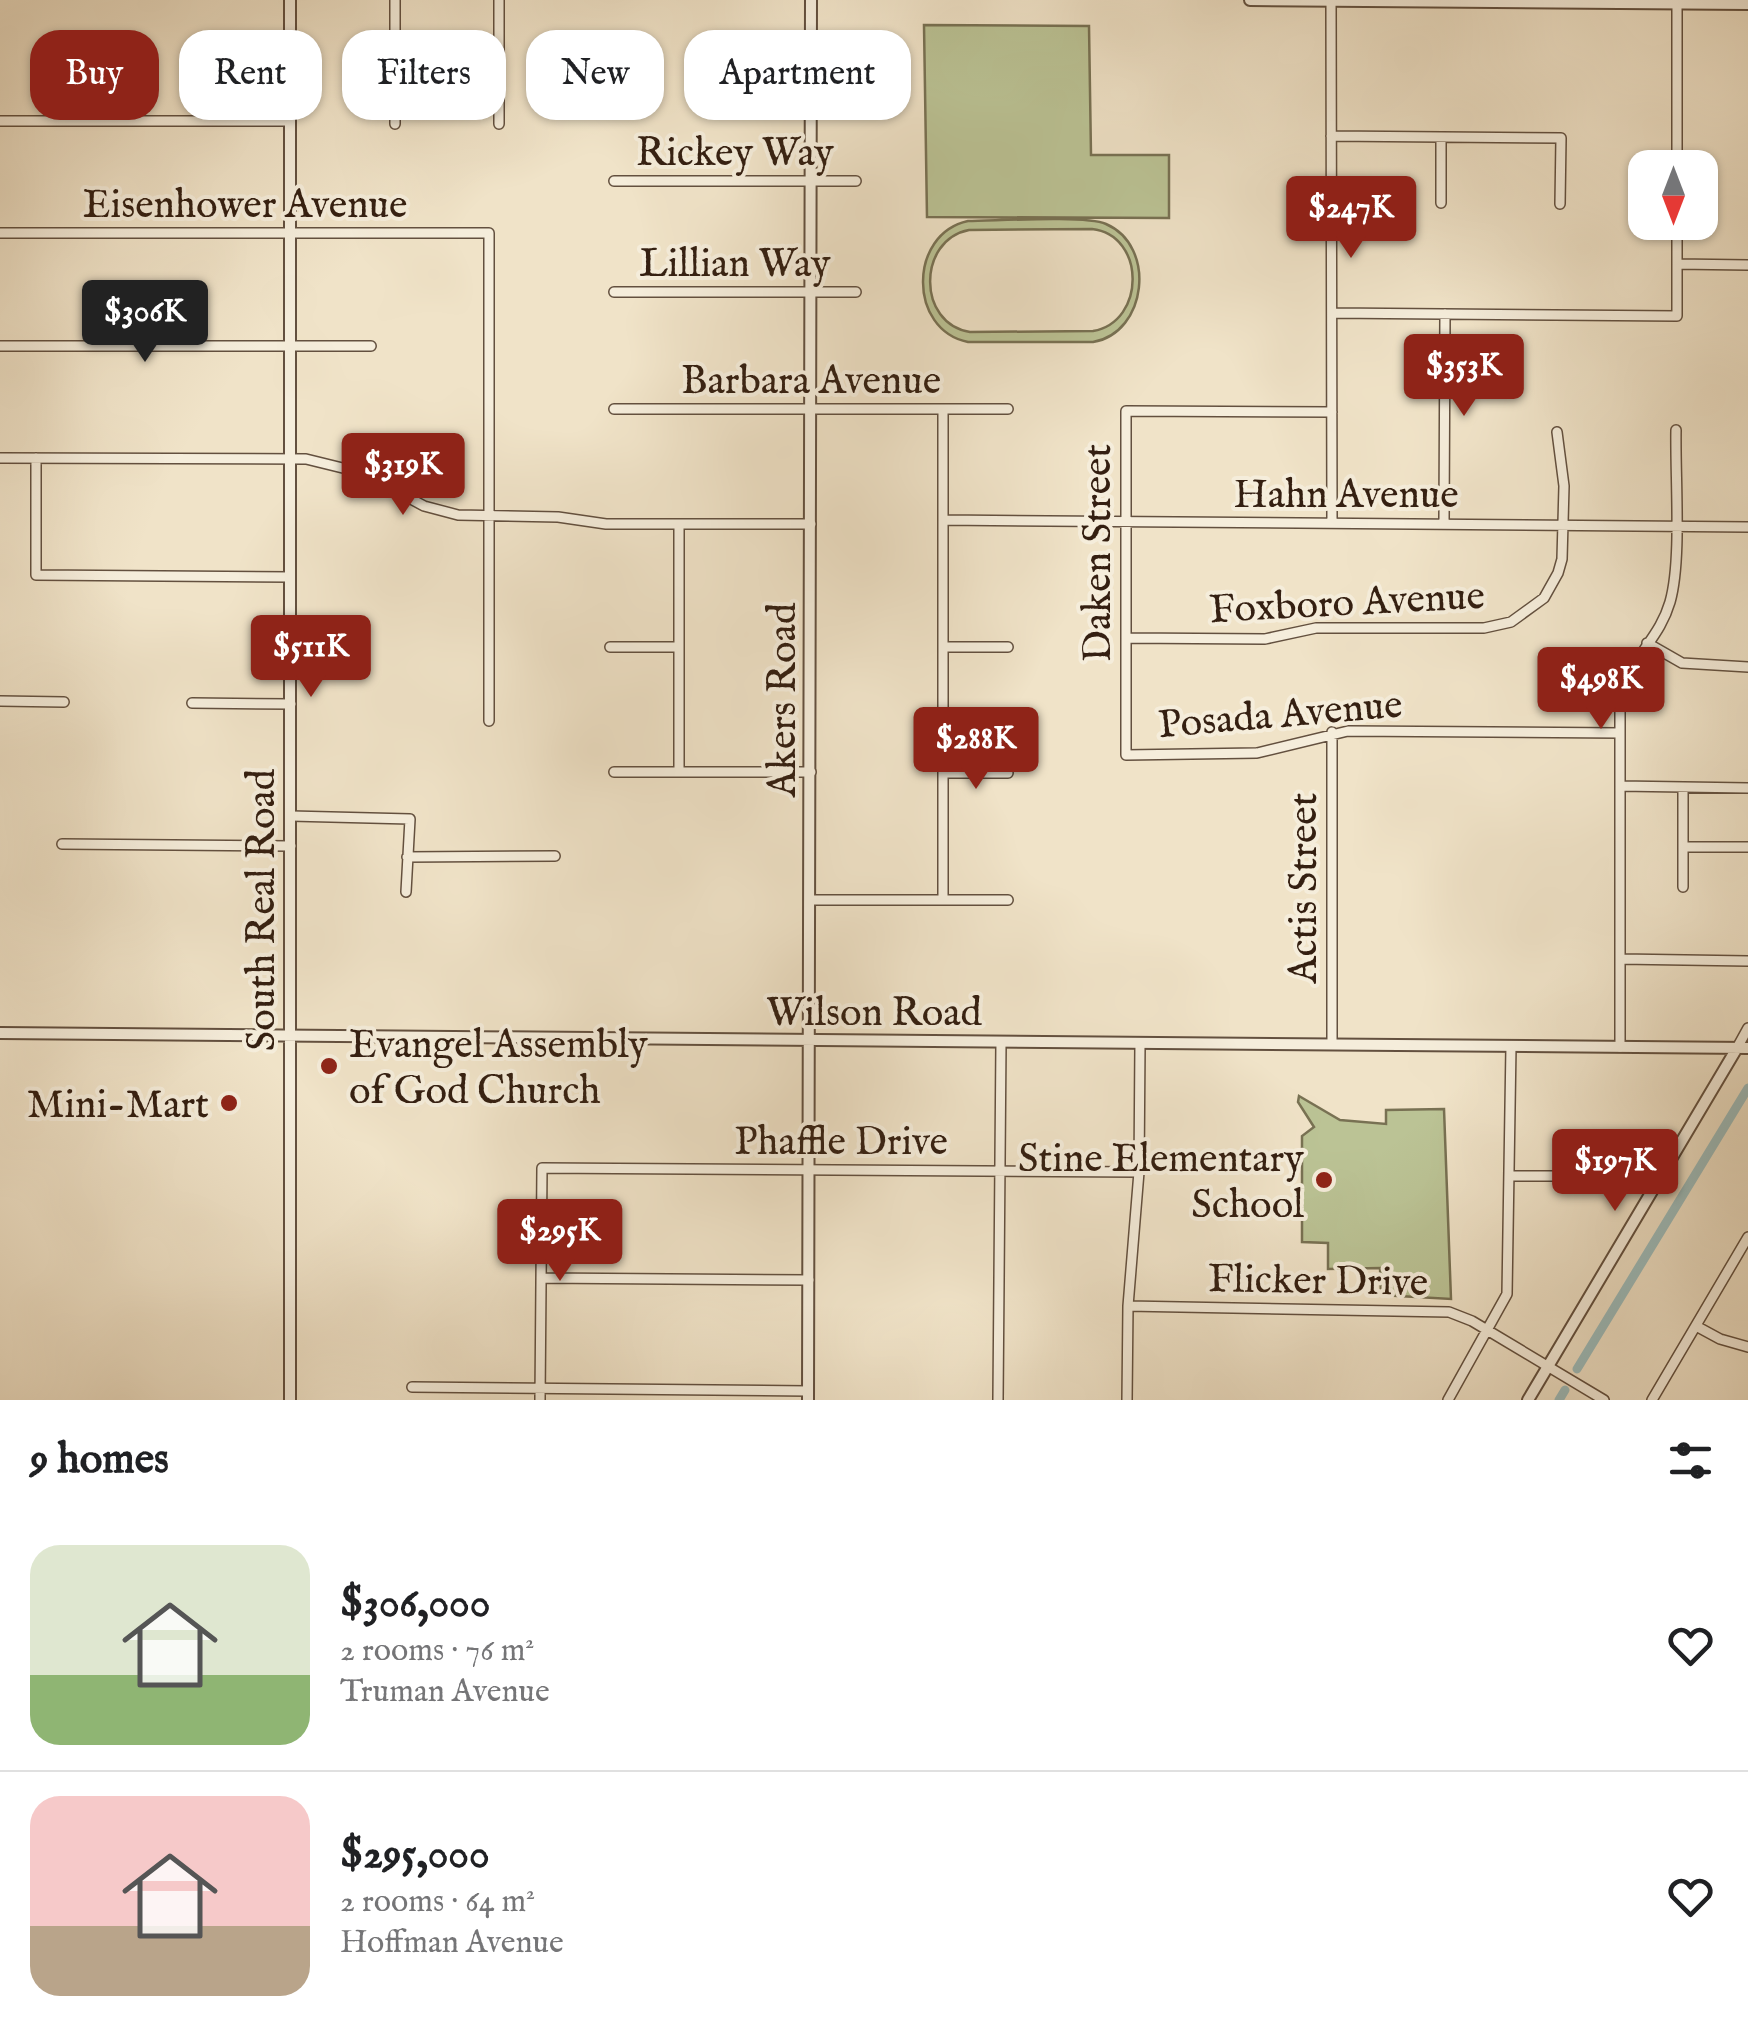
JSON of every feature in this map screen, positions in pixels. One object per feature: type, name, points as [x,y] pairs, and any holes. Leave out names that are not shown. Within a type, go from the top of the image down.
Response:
[{"type":"street","name":"South Real Road","points":[[290,0],[290,1400]]},
{"type":"street","points":[[395,0],[395,124]]},
{"type":"street","points":[[498,0],[498,124]]},
{"type":"street","name":"Akers Road","points":[[811,0],[811,30]]},
{"type":"street","points":[[1250,0],[1748,4]]},
{"type":"street","points":[[1331,0],[1332,522]]},
{"type":"street","points":[[1677,3],[1677,150]]},
{"type":"street","name":"Akers Road","points":[[808,1395],[811,120]]},
{"type":"street","points":[[0,121],[290,121]]},
{"type":"street","points":[[1331,136],[1561,138],[1560,204]]},
{"type":"street","points":[[1441,203],[1442,137]]},
{"type":"street","name":"Rickey Way","points":[[614,181],[856,181]]},
{"type":"street","name":"Eisenhower Avenue","points":[[0,234],[489,233],[489,516]]},
{"type":"street","points":[[1332,313],[1677,316],[1677,240]]},
{"type":"street","points":[[1677,264],[1748,266]]},
{"type":"street","name":"Lillian Way","points":[[614,292],[856,292]]},
{"type":"street","points":[[1444,523],[1445,314]]},
{"type":"street","points":[[0,346],[371,346]]},
{"type":"street","name":"Barbara Avenue","points":[[614,409],[1008,409]]},
{"type":"street","points":[[943,409],[943,900]]},
{"type":"street","name":"Daken Street","points":[[1126,755],[1126,411],[1332,412]]},
{"type":"street","points":[[1620,1047],[1620,706],[1626,678],[1664,617],[1673,588],[1676,430]]},
{"type":"street","name":"Foxboro Avenue","points":[[1126,638],[1265,639],[1332,627],[1498,626],[1535,607],[1552,586],[1562,559],[1564,486],[1557,432]]},
{"type":"street","points":[[0,458],[290,458],[344,466],[442,512],[558,517],[606,524],[811,524]]},
{"type":"street","points":[[36,458],[36,576],[290,578]]},
{"type":"street","points":[[489,516],[489,721]]},
{"type":"street","name":"Hahn Avenue","points":[[943,520],[1748,527]]},
{"type":"street","points":[[679,524],[679,772]]},
{"type":"street","points":[[1647,642],[1682,663],[1748,666]]},
{"type":"street","points":[[943,646],[1008,646]]},
{"type":"street","points":[[610,648],[679,648]]},
{"type":"street","points":[[0,701],[64,702]]},
{"type":"street","points":[[192,703],[290,704]]},
{"type":"street","name":"Posada Avenue","points":[[1126,755],[1257,754],[1332,732],[1620,733]]},
{"type":"street","name":"Actis Street","points":[[1332,732],[1332,1044]]},
{"type":"street","points":[[614,772],[811,772]]},
{"type":"street","points":[[943,773],[1008,773]]},
{"type":"street","points":[[1620,786],[1748,788]]},
{"type":"street","points":[[1683,887],[1684,788]]},
{"type":"street","points":[[290,816],[410,819],[406,892]]},
{"type":"street","points":[[62,844],[290,846]]},
{"type":"street","points":[[1683,847],[1748,847]]},
{"type":"street","points":[[407,856],[556,856]]},
{"type":"street","points":[[811,900],[1008,900]]},
{"type":"street","points":[[1621,959],[1748,962]]},
{"type":"street","points":[[1528,1400],[1742,1048],[1748,1028]]},
{"type":"street","name":"Wilson Road","points":[[0,1033],[1742,1048]]},
{"type":"street","points":[[998,1400],[1001,1042]]},
{"type":"street","points":[[1127,1400],[1128,1306],[1139,1172],[1140,1043]]},
{"type":"street","points":[[1448,1400],[1502,1307],[1509,1280],[1512,1046]]},
{"type":"street","name":"Phaffle Drive","points":[[541,1278],[542,1168],[1139,1172]]},
{"type":"street","points":[[1510,1176],[1566,1176]]},
{"type":"street","points":[[1652,1400],[1748,1238]]},
{"type":"street","points":[[540,1394],[541,1278],[809,1280]]},
{"type":"street","name":"Flicker Drive","points":[[1128,1306],[1434,1309],[1463,1317],[1604,1400]]},
{"type":"street","points":[[1696,1326],[1720,1340],[1748,1346]]},
{"type":"street","points":[[412,1387],[540,1394],[808,1395]]},
{"type":"green space","points":[[924,25],[1089,26],[1091,155],[1169,155],[1169,218],[927,217]]},
{"type":"green space","points":[[1061,219],[1106,224],[1122,235],[1133,250],[1139,269],[1134,307],[1125,323],[1111,335],[1093,342],[968,342],[948,334],[934,320],[923,282],[934,244],[948,229],[968,221]],"holes":[[[1092,229],[1110,235],[1122,246],[1130,262],[1130,296],[1123,312],[1110,324],[1093,331],[970,332],[953,326],[940,314],[933,299],[932,265],[940,249],[952,237],[969,230]]]},
{"type":"green space","points":[[1299,1096],[1340,1120],[1386,1124],[1386,1110],[1444,1109],[1451,1299],[1381,1295],[1380,1268],[1328,1269],[1328,1243],[1302,1242],[1302,1136],[1314,1127],[1298,1102]]},
{"type":"waterway","points":[[1577,1369],[1748,1088]]},
{"type":"waterway","points":[[1559,1400],[1565,1390]]},
{"type":"place","name":"Evangel Assembly of God Church","points":[[329,1066]]},
{"type":"place","name":"Mini-Mart","points":[[229,1103]]},
{"type":"place","name":"Stine Elementary School","points":[[1324,1180]]}]
